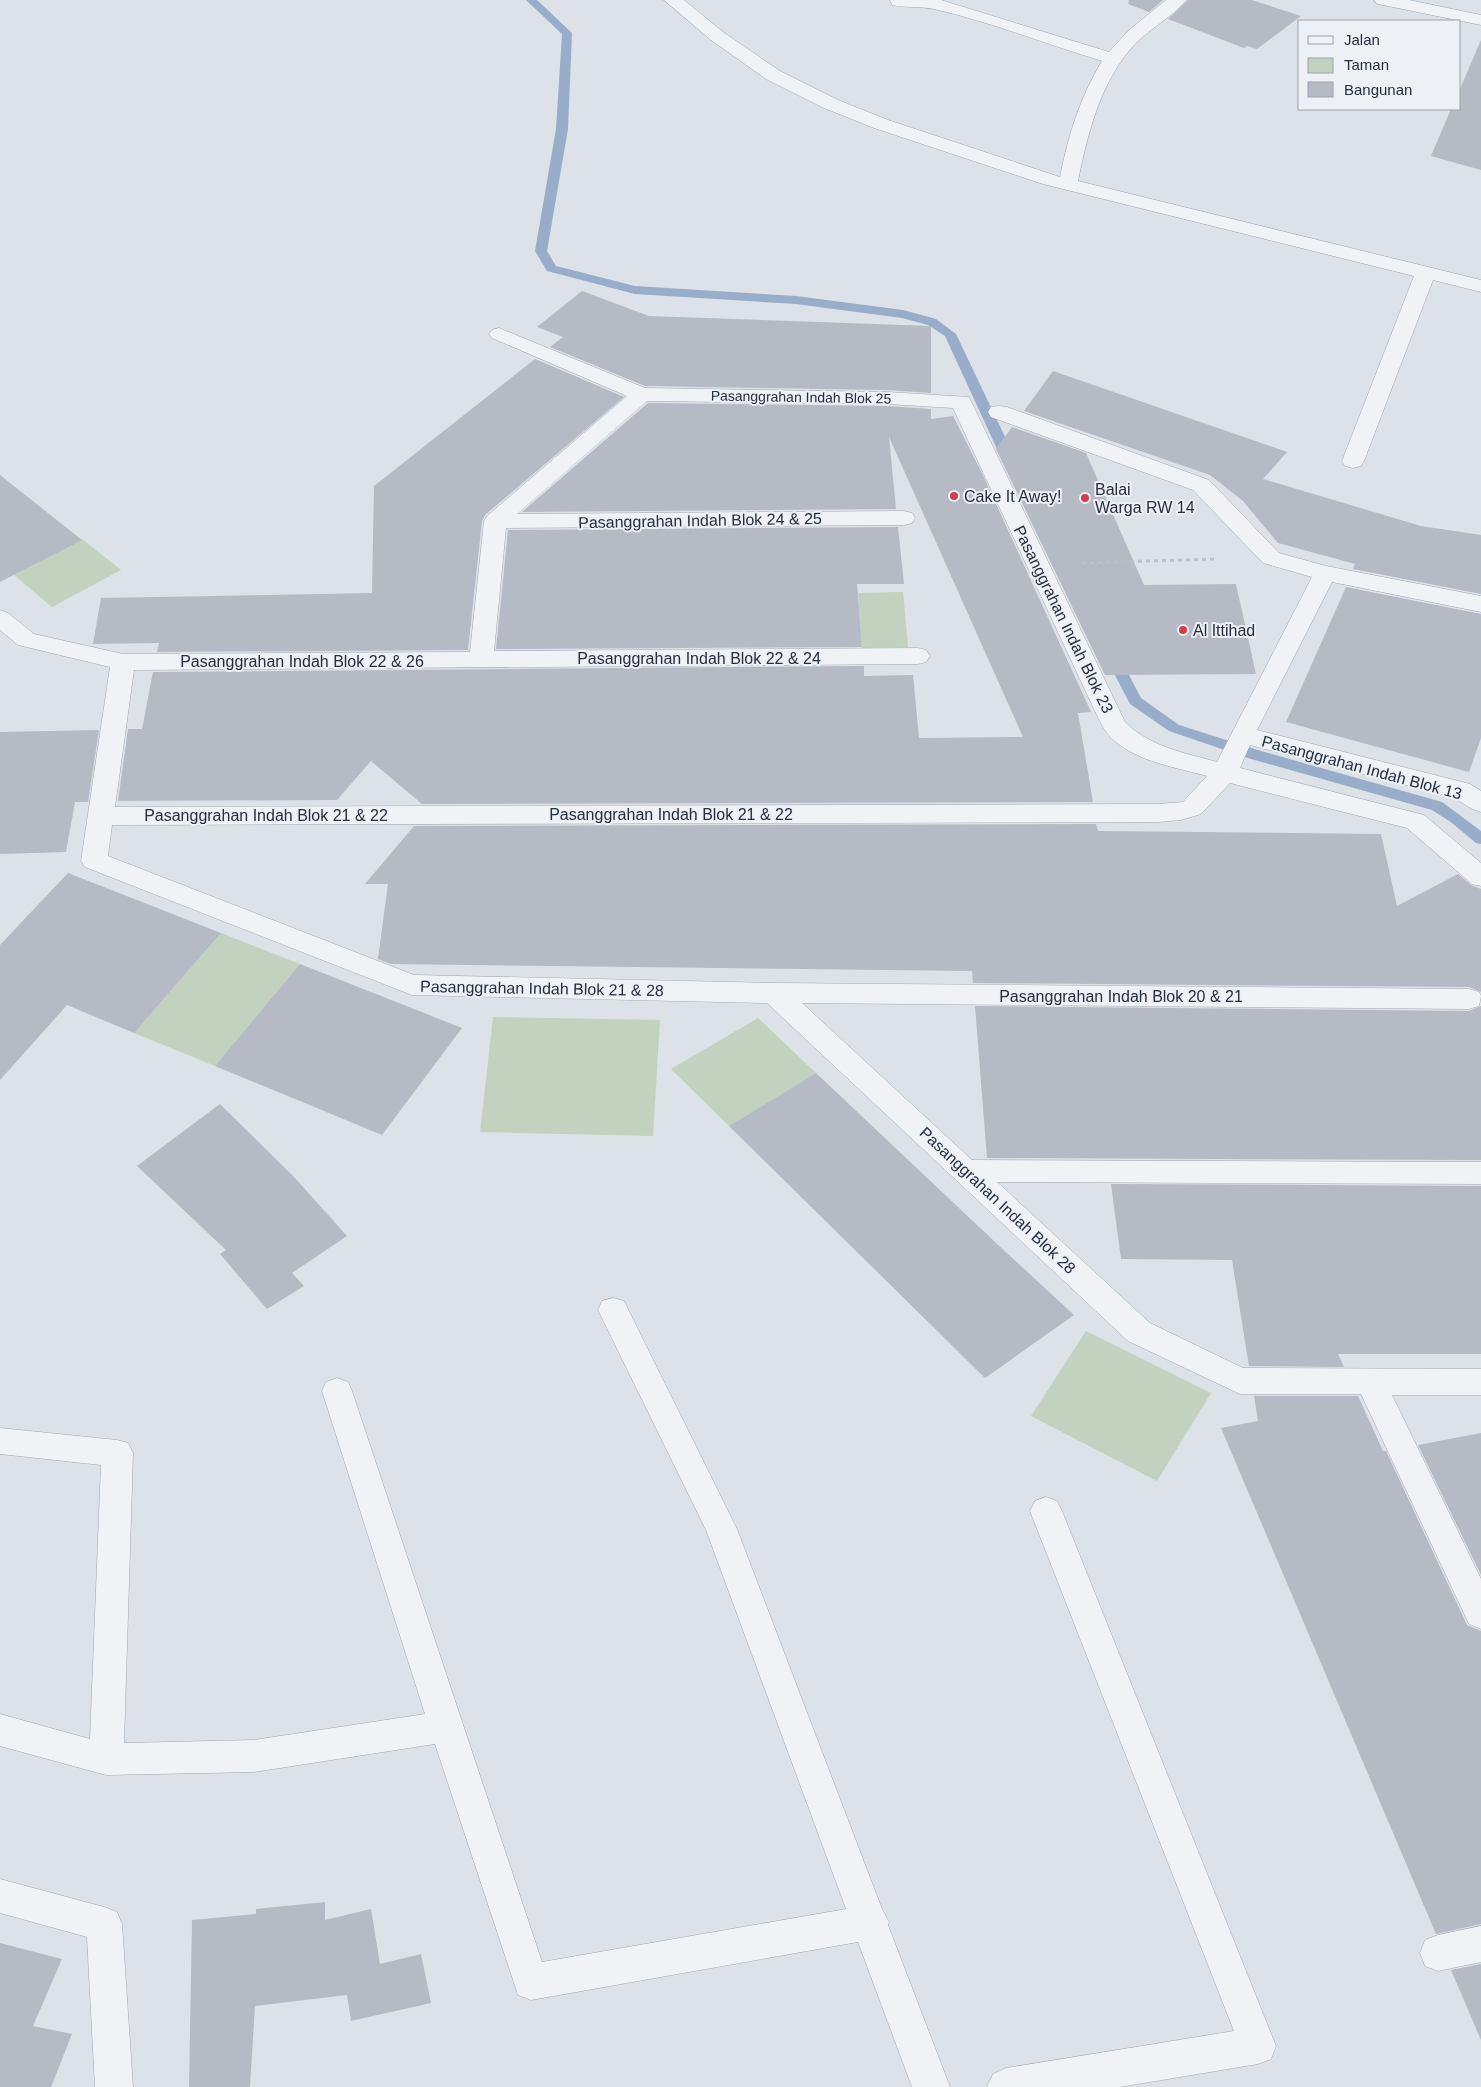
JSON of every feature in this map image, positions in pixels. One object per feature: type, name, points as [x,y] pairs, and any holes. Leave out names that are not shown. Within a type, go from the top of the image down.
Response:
[{"type":"street","points":[[673,0],[718,36],[773,75],[831,104],[881,124],[1050,180],[1425,274],[1481,286]]},
{"type":"street","points":[[1068,183],[1077,138],[1104,75],[1113,59],[1147,22],[1177,0]]},
{"type":"street","points":[[1384,0],[1481,20]]},
{"type":"street","points":[[898,1],[932,3],[973,14],[1113,59]]},
{"type":"street","points":[[1353,461],[1425,274]]},
{"type":"street","points":[[481,660],[495,522],[642,394],[499,334]]},
{"type":"street","name":"Pasanggrahan Indah Blok 25","points":[[642,394],[887,398],[961,402]]},
{"type":"street","name":"Pasanggrahan Indah Blok 23","points":[[961,402],[1116,727],[1127,738],[1150,751],[1225,773],[1414,821],[1481,877]]},
{"type":"street","points":[[999,412],[1201,485],[1271,558],[1325,573],[1481,604]]},
{"type":"street","name":"Pasanggrahan Indah Blok 24 & 25","points":[[495,522],[904,518]]},
{"type":"street","name":"Pasanggrahan Indah Blok 21 & 22","points":[[102,816],[1158,813],[1181,811],[1192,808],[1225,773],[1242,735],[1325,573]]},
{"type":"street","name":"Pasanggrahan Indah Blok 22 & 26","points":[[0,618],[26,640],[123,662],[481,660]]},
{"type":"street","name":"Pasanggrahan Indah Blok 22 & 24","points":[[481,660],[918,656]]},
{"type":"street","points":[[102,816],[123,662]]},
{"type":"street","name":"Pasanggrahan Indah Blok 13","points":[[1242,735],[1461,790],[1481,803]]},
{"type":"street","name":"Pasanggrahan Indah Blok 21 & 28","points":[[102,816],[94,861],[412,985],[774,993]]},
{"type":"street","name":"Pasanggrahan Indah Blok 20 & 21","points":[[774,993],[1469,999]]},
{"type":"street","name":"Pasanggrahan Indah Blok 28","points":[[774,993],[1139,1332],[1240,1381],[1371,1383]]},
{"type":"street","points":[[967,1171],[1481,1173]]},
{"type":"street","points":[[612,1310],[721,1529],[871,1922],[931,2087]]},
{"type":"street","points":[[1481,1382],[1371,1383],[1481,1614]]},
{"type":"street","points":[[337,1391],[531,1982],[871,1922]]},
{"type":"street","points":[[0,1441],[117,1453],[106,1760]]},
{"type":"street","points":[[1006,2087],[1258,2046],[1046,1511]]},
{"type":"street","points":[[0,1730],[106,1760],[254,1756],[446,1727]]},
{"type":"street","points":[[0,1896],[104,1924],[114,2087]]},
{"type":"street","points":[[1438,1953],[1481,1944]]},
{"type":"path","points":[[1086,563],[1271,558]]},
{"type":"green space","points":[[82,539],[121,570],[52,607],[14,575]]},
{"type":"green space","points":[[903,592],[908,647],[862,648],[858,593]]},
{"type":"green space","points":[[221,933],[300,964],[215,1066],[134,1033]]},
{"type":"green space","points":[[493,1017],[660,1020],[653,1136],[480,1132]]},
{"type":"green space","points":[[758,1018],[816,1073],[729,1126],[671,1069]]},
{"type":"green space","points":[[1086,1331],[1211,1393],[1157,1481],[1031,1416]]},
{"type":"building","points":[[1129,0],[1163,0],[1149,12],[1128,4]]},
{"type":"building","points":[[1188,0],[1252,0],[1301,16],[1257,49],[1247,46],[1244,48],[1168,19]]},
{"type":"building","points":[[1481,40],[1481,170],[1431,156],[1451,110],[1461,110],[1461,87]]},
{"type":"building","points":[[582,291],[649,316],[931,326],[931,393],[887,390],[645,386],[550,347],[563,337],[537,327]]},
{"type":"building","points":[[535,359],[624,397],[485,515],[482,521],[468,650],[157,652],[159,643],[93,644],[101,598],[372,593],[374,486]]},
{"type":"building","points":[[1053,371],[1287,452],[1263,479],[1421,526],[1481,535],[1481,594],[1353,569],[1355,564],[1278,543],[1243,501],[1210,475],[1024,411]]},
{"type":"building","points":[[648,403],[887,406],[931,409],[931,419],[953,416],[981,471],[1091,712],[1078,713],[1093,802],[422,804],[371,761],[337,800],[118,801],[128,729],[142,729],[153,672],[864,666],[864,676],[913,675],[919,738],[1023,737],[889,437],[896,509],[522,512]]},
{"type":"building","points":[[1012,427],[1086,453],[1144,585],[1236,584],[1256,674],[1105,675],[996,449]]},
{"type":"building","points":[[0,475],[82,540],[0,582]]},
{"type":"building","points":[[898,527],[904,584],[857,584],[862,647],[496,649],[508,530]]},
{"type":"building","points":[[1346,587],[1481,614],[1481,738],[1469,772],[1286,722]]},
{"type":"building","points":[[99,730],[88,802],[75,802],[66,852],[0,854],[0,732]]},
{"type":"building","points":[[1096,824],[1098,831],[1381,834],[1397,906],[1458,874],[1471,885],[1481,889],[1481,992],[1469,987],[973,983],[972,971],[391,964],[378,959],[388,884],[365,884],[414,826]]},
{"type":"building","points":[[68,873],[221,933],[134,1033],[67,1005],[0,1080],[0,945]]},
{"type":"building","points":[[300,964],[462,1028],[382,1135],[215,1066]]},
{"type":"building","points":[[975,1006],[1469,1011],[1481,1006],[1481,1160],[987,1158]]},
{"type":"building","points":[[816,1073],[1074,1315],[985,1378],[729,1126]]},
{"type":"building","points":[[220,1104],[295,1178],[347,1236],[292,1273],[304,1286],[267,1309],[220,1254],[226,1250],[137,1166]]},
{"type":"building","points":[[1111,1184],[1481,1186],[1481,1354],[1338,1354],[1344,1367],[1249,1366],[1232,1260],[1121,1259]]},
{"type":"building","points":[[1254,1396],[1358,1396],[1383,1451],[1386,1451],[1467,1625],[1481,1631],[1481,1924],[1436,1934],[1221,1428],[1258,1421]]},
{"type":"building","points":[[1481,1433],[1481,1575],[1418,1445]]},
{"type":"building","points":[[325,1902],[325,1920],[371,1909],[380,1964],[421,1954],[431,2003],[351,2021],[347,1995],[255,2006],[250,2087],[189,2087],[192,1920],[256,1914],[256,1909]]},
{"type":"building","points":[[0,1943],[62,1959],[33,2026],[72,2034],[51,2087],[0,2087]]},
{"type":"building","points":[[1481,1964],[1481,2040],[1451,1970]]},
{"type":"waterway","points":[[531,0],[567,33],[562,129],[541,251],[551,268],[635,290],[796,300],[903,314],[932,322],[950,334],[1010,462]]},
{"type":"waterway","points":[[1112,656],[1135,701],[1174,728],[1256,755],[1437,806],[1457,819],[1481,839]]},
{"type":"place","name":"Cake It Away!","points":[[954,496]]},
{"type":"place","name":"Balai Warga RW 14","points":[[1085,498]]},
{"type":"place","name":"Al Ittihad","points":[[1183,630]]}]
